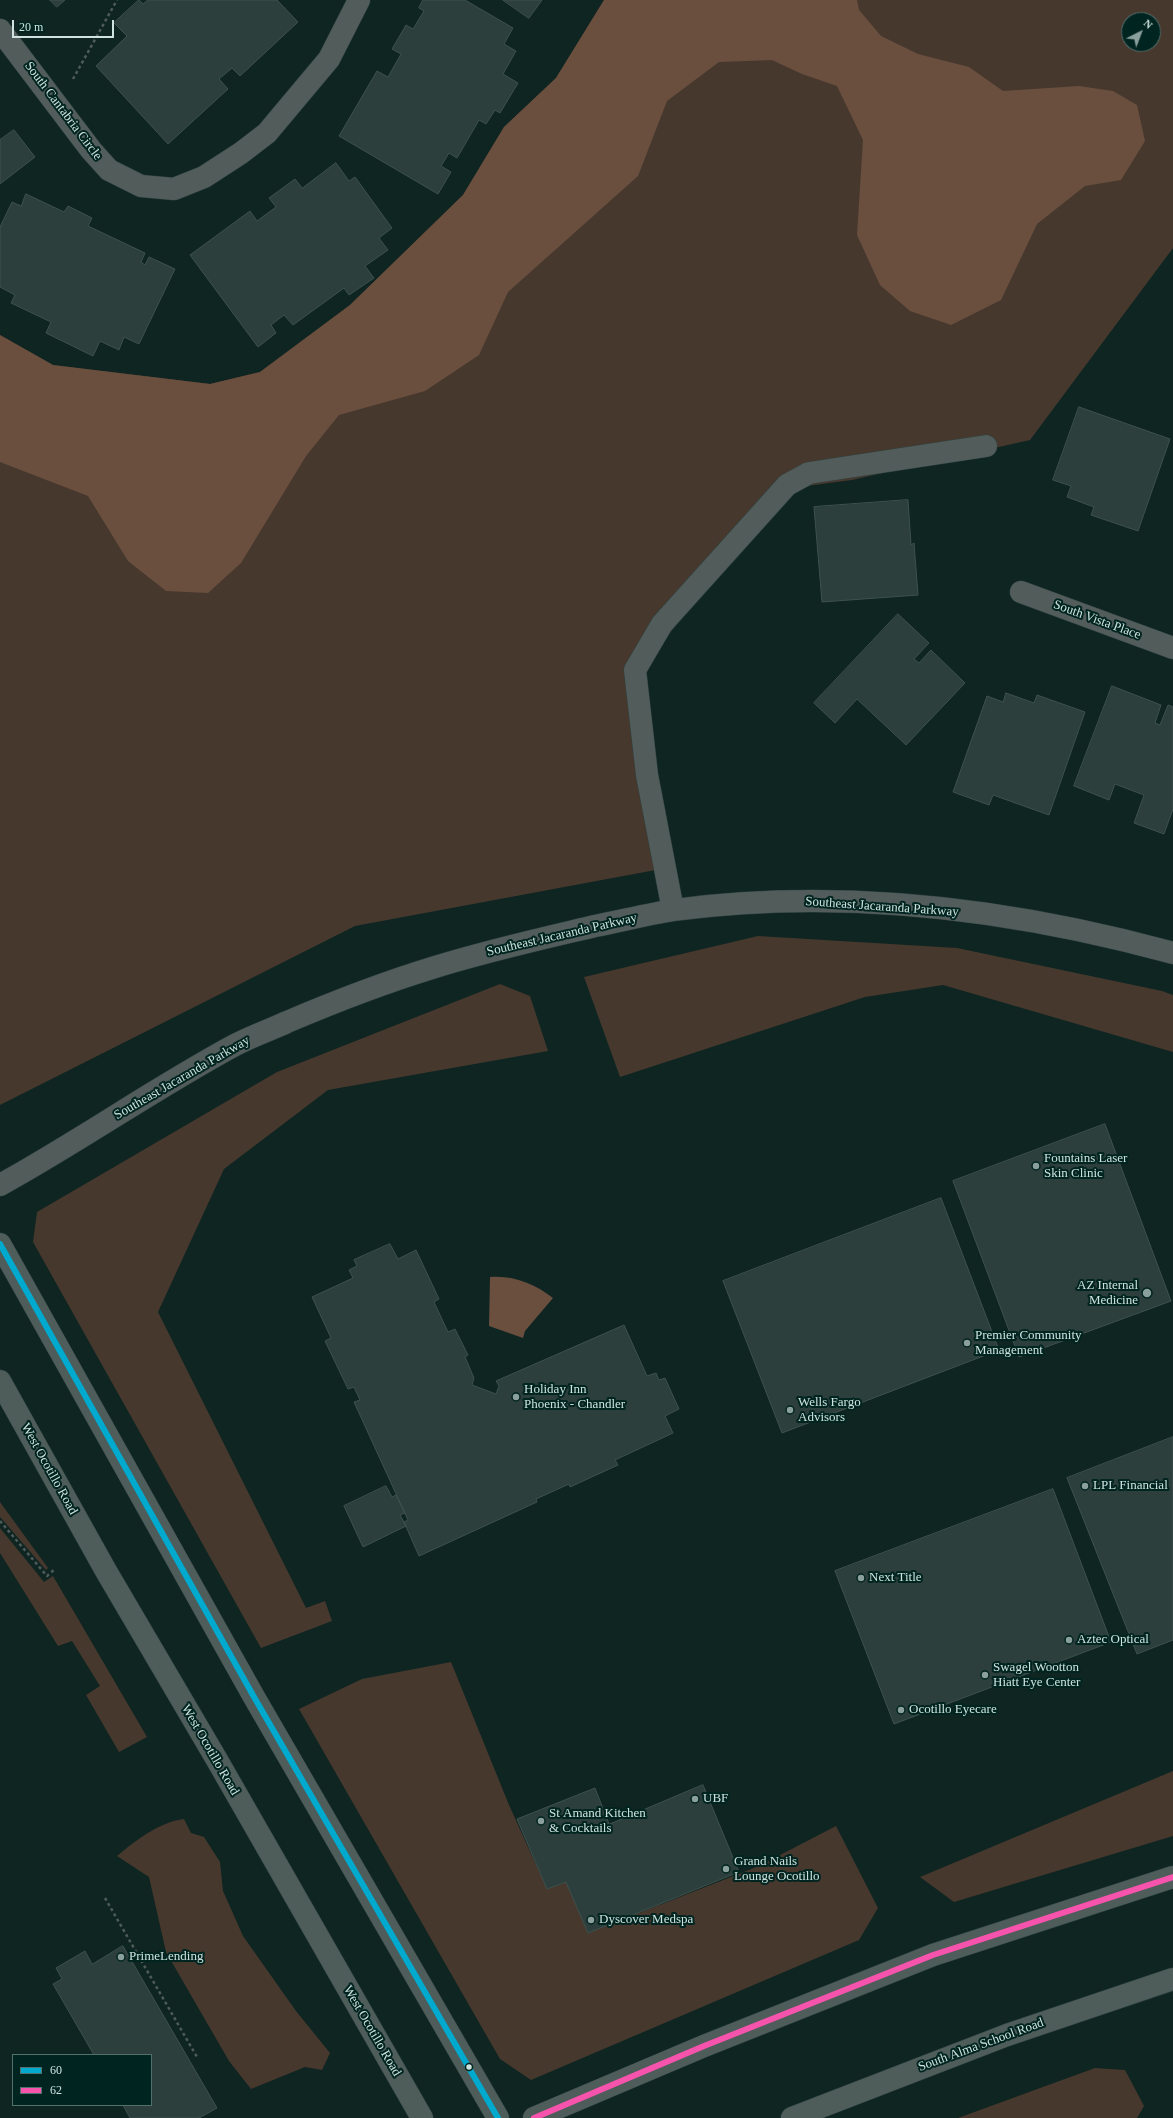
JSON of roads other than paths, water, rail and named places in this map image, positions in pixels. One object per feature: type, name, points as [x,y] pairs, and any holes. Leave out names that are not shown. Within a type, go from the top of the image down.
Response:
[{"type":"main road","points":[[0,1244],[254,1697],[498,2118]]},
{"type":"main road","name":"West Ocotillo Road","points":[[0,1381],[106,1571],[225,1774],[422,2118]]},
{"type":"main road","points":[[534,2118],[704,2046],[933,1955],[1173,1876]]},
{"type":"main road","name":"South Alma School Road","points":[[792,2118],[1007,2035],[1173,1979]]},
{"type":"street","name":"South Cantabria Circle","points":[[0,30],[91,150],[109,170],[141,186],[174,189],[204,177],[241,153],[267,133],[329,59],[359,0]]},
{"type":"street","points":[[673,910],[647,775],[635,670],[662,624],[787,485],[809,473],[986,446]]},
{"type":"street","name":"South Vista Place","points":[[1021,592],[1173,648]]},
{"type":"street","name":"Southeast Jacaranda Parkway","points":[[0,1185],[237,1044],[325,1006],[399,978],[468,957],[534,940],[673,910],[748,903],[820,901],[928,907],[1017,919],[1105,934],[1173,953]]},
{"type":"place","name":"Fountains Laser Skin Clinic","points":[[1036,1166]]},
{"type":"place","name":"AZ Internal Medicine","points":[[1147,1293]]},
{"type":"place","name":"Premier Community Management","points":[[967,1343]]},
{"type":"place","name":"Holiday Inn Phoenix - Chandler","points":[[516,1397]]},
{"type":"place","name":"Wells Fargo Advisors","points":[[790,1410]]},
{"type":"place","name":"LPL Financial","points":[[1085,1486]]},
{"type":"place","name":"Next Title","points":[[861,1578]]},
{"type":"place","name":"Aztec Optical","points":[[1069,1640]]},
{"type":"place","name":"Swagel Wootton Hiatt Eye Center","points":[[985,1675]]},
{"type":"place","name":"Ocotillo Eyecare","points":[[901,1710]]},
{"type":"place","name":"UBF","points":[[695,1799]]},
{"type":"place","name":"St Amand Kitchen & Cocktails","points":[[541,1821]]},
{"type":"place","name":"Grand Nails Lounge Ocotillo","points":[[726,1869]]},
{"type":"place","name":"Dyscover Medspa","points":[[591,1920]]},
{"type":"place","name":"PrimeLending","points":[[121,1957]]}]
